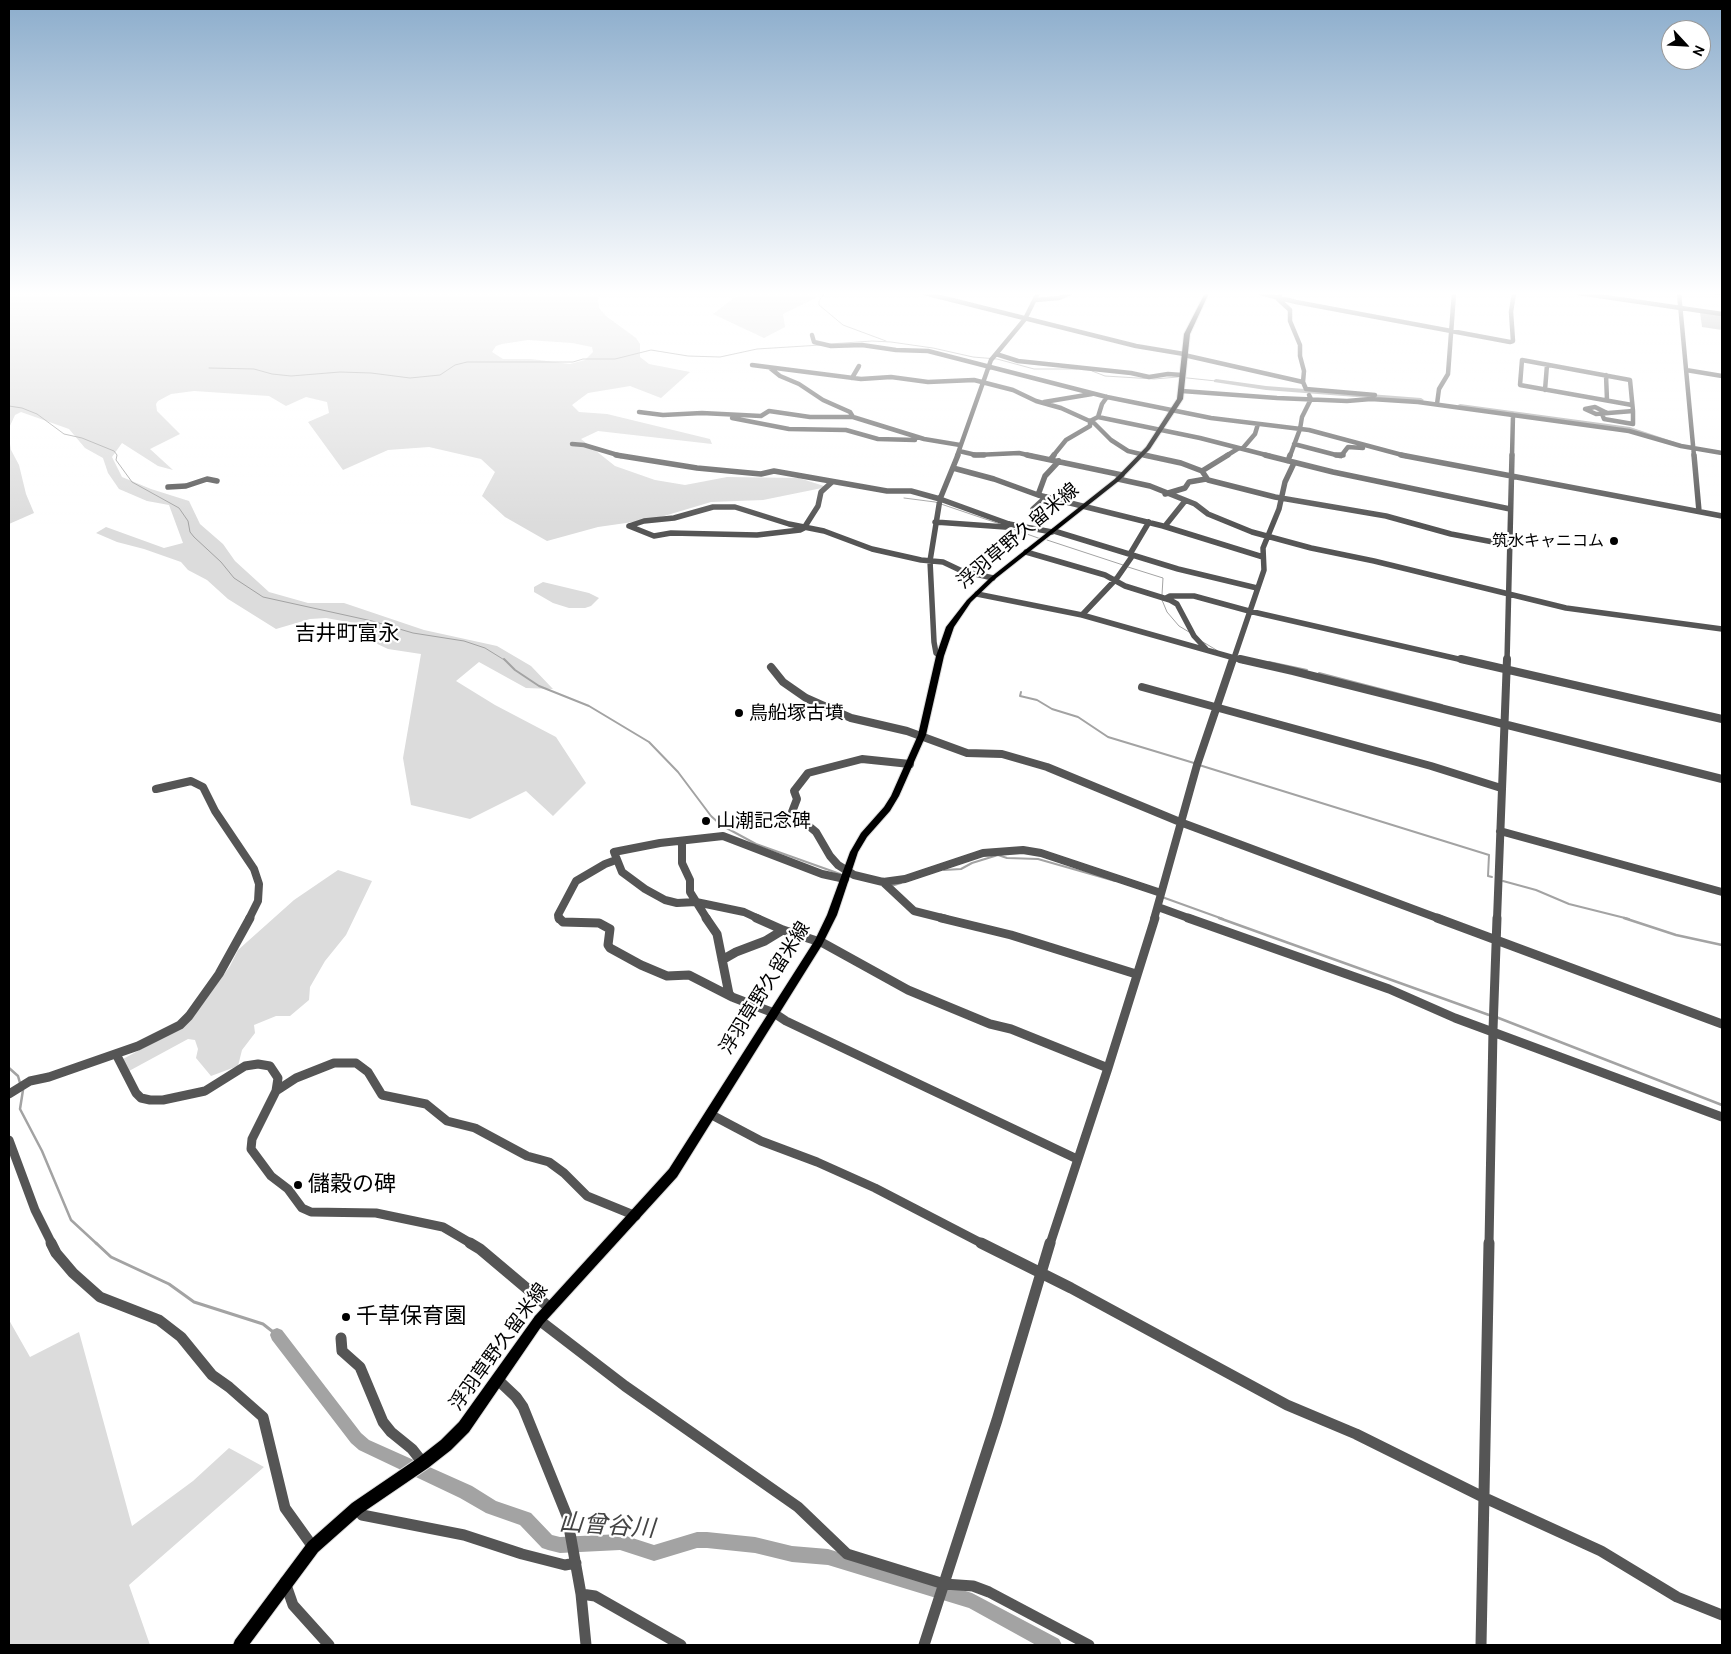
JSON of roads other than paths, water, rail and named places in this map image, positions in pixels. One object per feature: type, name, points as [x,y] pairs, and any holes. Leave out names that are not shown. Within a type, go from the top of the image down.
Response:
[{"type":"main road","name":"浮羽草野久留米線","points":[[240,1645],[285,1582],[313,1547],[357,1508],[416,1468],[446,1445],[464,1428],[539,1320],[636,1216],[673,1173],[819,942],[832,915],[860,842],[892,802],[922,735],[940,656],[950,627],[993,578],[1120,477],[1142,454],[1178,402],[1182,391],[1183,370]]},
{"type":"street","points":[[773,370],[780,376],[799,384],[823,400],[850,412],[853,417]]},
{"type":"street","points":[[788,370],[852,378],[891,377],[928,382],[967,380],[1008,389],[1062,408],[1090,421],[1125,450],[1181,463],[1202,471],[1206,479]]},
{"type":"street","points":[[852,378],[857,370]]},
{"type":"street","points":[[940,656],[936,653],[934,642],[930,561],[935,522],[939,502],[988,370]]},
{"type":"street","points":[[1001,370],[1107,397],[1220,420],[1300,428],[1326,433],[1414,458],[1722,516]]},
{"type":"street","points":[[1112,370],[1130,372],[1149,377],[1168,374],[1182,377]]},
{"type":"street","points":[[1251,370],[1303,382]]},
{"type":"street","points":[[1304,370],[1303,382],[1311,399]]},
{"type":"street","points":[[1437,402],[1439,389],[1448,374],[1448,370]]},
{"type":"street","points":[[1521,370],[1520,385],[1632,405]]},
{"type":"street","points":[[1545,390],[1547,370]]},
{"type":"street","points":[[1578,370],[1630,380],[1633,424],[1604,419],[1602,414]]},
{"type":"street","points":[[1686,370],[1698,511]]},
{"type":"street","points":[[1687,370],[1722,376]]},
{"type":"street","points":[[1606,375],[1607,400]]},
{"type":"street","points":[[1182,391],[1311,399],[1437,402],[1513,415],[1546,418]]},
{"type":"street","points":[[1307,391],[1437,402],[1587,423],[1649,434],[1722,453]]},
{"type":"street","points":[[1041,402],[1094,394]]},
{"type":"street","points":[[1098,417],[1102,404],[1107,397]]},
{"type":"street","points":[[924,1645],[997,1420],[1040,1274],[1108,1068],[1158,907],[1180,822],[1216,706],[1264,570],[1263,548],[1281,498],[1302,417],[1311,399]]},
{"type":"street","points":[[769,406],[769,409],[773,412]]},
{"type":"street","points":[[1609,414],[1594,407],[1585,409],[1590,413],[1602,414],[1609,414],[1633,411]]},
{"type":"street","points":[[639,412],[761,416],[769,411],[810,417],[853,417],[976,454],[1019,453],[1051,459],[1120,477],[1150,486],[1165,494],[1194,504],[1208,514],[1268,536],[1311,548],[1582,611],[1722,629]]},
{"type":"street","points":[[723,415],[745,422],[790,429],[846,430],[878,439],[924,439]]},
{"type":"street","points":[[1481,1645],[1495,940],[1505,724],[1513,415]]},
{"type":"street","points":[[813,429],[824,426],[828,417]]},
{"type":"street","points":[[1090,421],[1098,417],[1200,438],[1291,462],[1510,509]]},
{"type":"street","points":[[1051,459],[1066,440],[1090,426],[1090,421]]},
{"type":"street","points":[[1202,471],[1241,448],[1255,434],[1258,424]]},
{"type":"street","points":[[572,444],[584,445],[621,456],[697,468],[760,474],[774,471],[887,491],[911,491],[1007,526]]},
{"type":"street","points":[[1294,444],[1341,456],[1348,447],[1372,447]]},
{"type":"street","points":[[1038,495],[1045,476],[1059,461]]},
{"type":"street","points":[[953,468],[994,479],[1038,495],[1165,526],[1263,557]]},
{"type":"street","points":[[168,487],[186,486],[207,479],[217,481]]},
{"type":"street","points":[[1165,494],[1185,488],[1190,482],[1206,479],[1281,498],[1376,514],[1413,522],[1451,534],[1509,545]]},
{"type":"street","points":[[832,482],[820,492],[818,506],[804,528],[789,532],[757,535],[671,533],[654,536],[629,526],[644,521],[674,518],[722,506],[748,510],[804,528],[824,531],[872,549],[943,562],[962,571],[993,578]]},
{"type":"street","points":[[1033,509],[1046,497]]},
{"type":"street","points":[[1165,526],[1185,501]]},
{"type":"street","points":[[935,522],[1053,531],[1178,569],[1257,588]]},
{"type":"street","points":[[1082,615],[1125,566],[1149,522]]},
{"type":"street","points":[[1026,552],[1114,580],[1125,586],[1163,597],[1177,604],[1193,634],[1207,650]]},
{"type":"street","points":[[977,594],[1082,615],[1207,650],[1234,655],[1722,779]]},
{"type":"street","points":[[1163,597],[1189,596],[1722,719]]},
{"type":"street","points":[[770,667],[783,682],[806,698],[851,718],[922,735],[967,753],[1002,754],[1047,767],[1180,822],[1722,1024]]},
{"type":"street","points":[[1142,687],[1431,766],[1502,788]]},
{"type":"street","points":[[846,876],[830,856],[816,832],[792,812],[797,800],[794,791],[808,773],[862,759],[910,764]]},
{"type":"street","points":[[9,1094],[30,1081],[49,1077],[116,1054],[180,1025],[189,1016],[219,974],[258,901],[259,884],[254,869],[215,811],[203,787],[191,782],[156,789]]},
{"type":"street","points":[[1500,831],[1722,892]]},
{"type":"street","points":[[1108,1068],[1011,1029],[990,1024],[908,990],[819,942],[783,930],[744,912],[696,902],[677,903],[665,900],[645,889],[622,872],[614,852],[660,843],[723,836],[822,874],[883,882],[905,879],[983,853],[1023,850],[1041,853],[1161,893]]},
{"type":"street","points":[[682,841],[682,863],[690,880],[690,892],[717,934],[729,994],[732,997]]},
{"type":"street","points":[[616,860],[605,864],[576,882],[558,916],[559,920],[563,922],[599,923],[610,929],[608,945],[610,948],[666,976],[689,975],[732,997],[774,1013],[786,1021],[1077,1159]]},
{"type":"street","points":[[883,882],[914,911],[1011,935],[1136,974]]},
{"type":"street","points":[[1158,907],[1390,989],[1432,1008],[1722,1117]]},
{"type":"street","points":[[722,960],[765,941],[783,930]]},
{"type":"street","points":[[116,1054],[136,1093],[141,1098],[164,1100],[205,1091],[245,1066],[264,1064],[275,1071],[278,1078],[276,1091],[254,1133],[251,1149],[271,1176],[288,1189],[302,1208],[311,1212],[338,1211],[376,1214],[443,1227],[480,1249],[550,1308]]},
{"type":"street","points":[[276,1091],[296,1078],[318,1068],[334,1063],[356,1063],[368,1072],[382,1094],[426,1104],[447,1121],[475,1128],[528,1156],[549,1162],[564,1173],[586,1196],[636,1216]]},
{"type":"street","points":[[710,1114],[761,1142],[826,1165],[875,1188],[1070,1288],[1169,1343],[1233,1374],[1287,1405],[1356,1434],[1485,1498],[1601,1552],[1677,1597],[1722,1615]]},
{"type":"street","points":[[9,1140],[35,1210],[56,1253],[73,1274],[100,1297],[158,1320],[181,1337],[212,1374],[229,1386],[263,1417],[285,1508],[313,1547]]},
{"type":"street","points":[[539,1320],[625,1386],[798,1507],[842,1550],[942,1589],[973,1586],[989,1592],[1089,1645]]},
{"type":"street","points":[[341,1338],[342,1351],[360,1367],[383,1422],[391,1432],[412,1448],[416,1468]]},
{"type":"street","points":[[498,1380],[523,1407],[534,1440],[559,1496],[572,1537],[581,1594],[586,1645]]},
{"type":"street","points":[[357,1508],[362,1515],[464,1535],[522,1554],[565,1565],[575,1557]]},
{"type":"street","points":[[285,1582],[293,1604],[328,1645]]},
{"type":"street","points":[[581,1594],[595,1596],[681,1645]]},
{"type":"waterway","points":[[258,370],[291,376],[340,372],[371,373],[410,378],[440,375],[447,370]]},
{"type":"waterway","points":[[1092,371],[1105,376],[1154,379],[1178,377],[1216,381]]},
{"type":"waterway","points":[[1216,381],[1266,388],[1421,400]]},
{"type":"waterway","points":[[9,406],[22,408],[37,414],[64,434],[82,438],[114,451],[117,455],[116,460],[132,482],[179,508],[188,521],[190,532],[194,537],[221,562],[234,578],[263,597],[372,621],[413,633],[464,641],[485,648],[506,661]]},
{"type":"waterway","points":[[1460,406],[1630,429],[1672,442]]},
{"type":"waterway","points":[[904,498],[935,502],[1000,524]]},
{"type":"waterway","points":[[1007,527],[1041,539]]},
{"type":"waterway","points":[[1047,540],[1123,565]]},
{"type":"waterway","points":[[1128,567],[1163,578],[1162,595]]},
{"type":"waterway","points":[[1162,600],[1167,612],[1179,626],[1189,632]]},
{"type":"waterway","points":[[1203,642],[1218,651]]},
{"type":"waterway","points":[[506,661],[515,670],[539,686],[589,706],[649,742],[678,772],[711,816],[721,825],[756,844],[843,875]]},
{"type":"waterway","points":[[1269,662],[1307,670]]},
{"type":"waterway","points":[[1319,673],[1442,705]]},
{"type":"waterway","points":[[1021,692],[1020,696],[1037,700],[1052,709],[1078,717],[1108,737],[1194,763]]},
{"type":"waterway","points":[[1199,765],[1489,855],[1488,876],[1492,877]]},
{"type":"waterway","points":[[944,870],[961,869],[972,863],[998,855],[1007,858],[1038,859],[1115,881]]},
{"type":"waterway","points":[[1503,881],[1536,890],[1569,904],[1629,919]]},
{"type":"waterway","points":[[891,886],[901,883]]},
{"type":"waterway","points":[[1162,897],[1223,919]]},
{"type":"waterway","points":[[1219,918],[1489,1015]]},
{"type":"waterway","points":[[1624,918],[1676,935],[1722,945]]},
{"type":"waterway","points":[[1496,1017],[1722,1105]]},
{"type":"waterway","points":[[9,1068],[18,1076],[20,1083]]},
{"type":"waterway","points":[[23,1090],[20,1109],[42,1151],[71,1220],[97,1244]]},
{"type":"waterway","points":[[96,1243],[111,1257],[169,1284],[194,1302],[263,1324],[277,1335]]},
{"type":"waterway","name":"山曾谷川","points":[[277,1335],[356,1438],[364,1445],[466,1492],[492,1507],[525,1519],[548,1542],[560,1545],[620,1542],[654,1553],[697,1540],[707,1540],[755,1545],[792,1554],[828,1557],[972,1601],[1053,1645]]},
{"type":"place","name":"筑水キャニコム","points":[[1614,541]]},
{"type":"place","name":"鳥船塚古墳","points":[[739,713]]},
{"type":"place","name":"山潮記念碑","points":[[706,821]]},
{"type":"place","name":"儲穀の碑","points":[[298,1185]]},
{"type":"place","name":"千草保育園","points":[[346,1317]]},
{"type":"district","name":"吉井町富永","points":[[347,634]]}]
